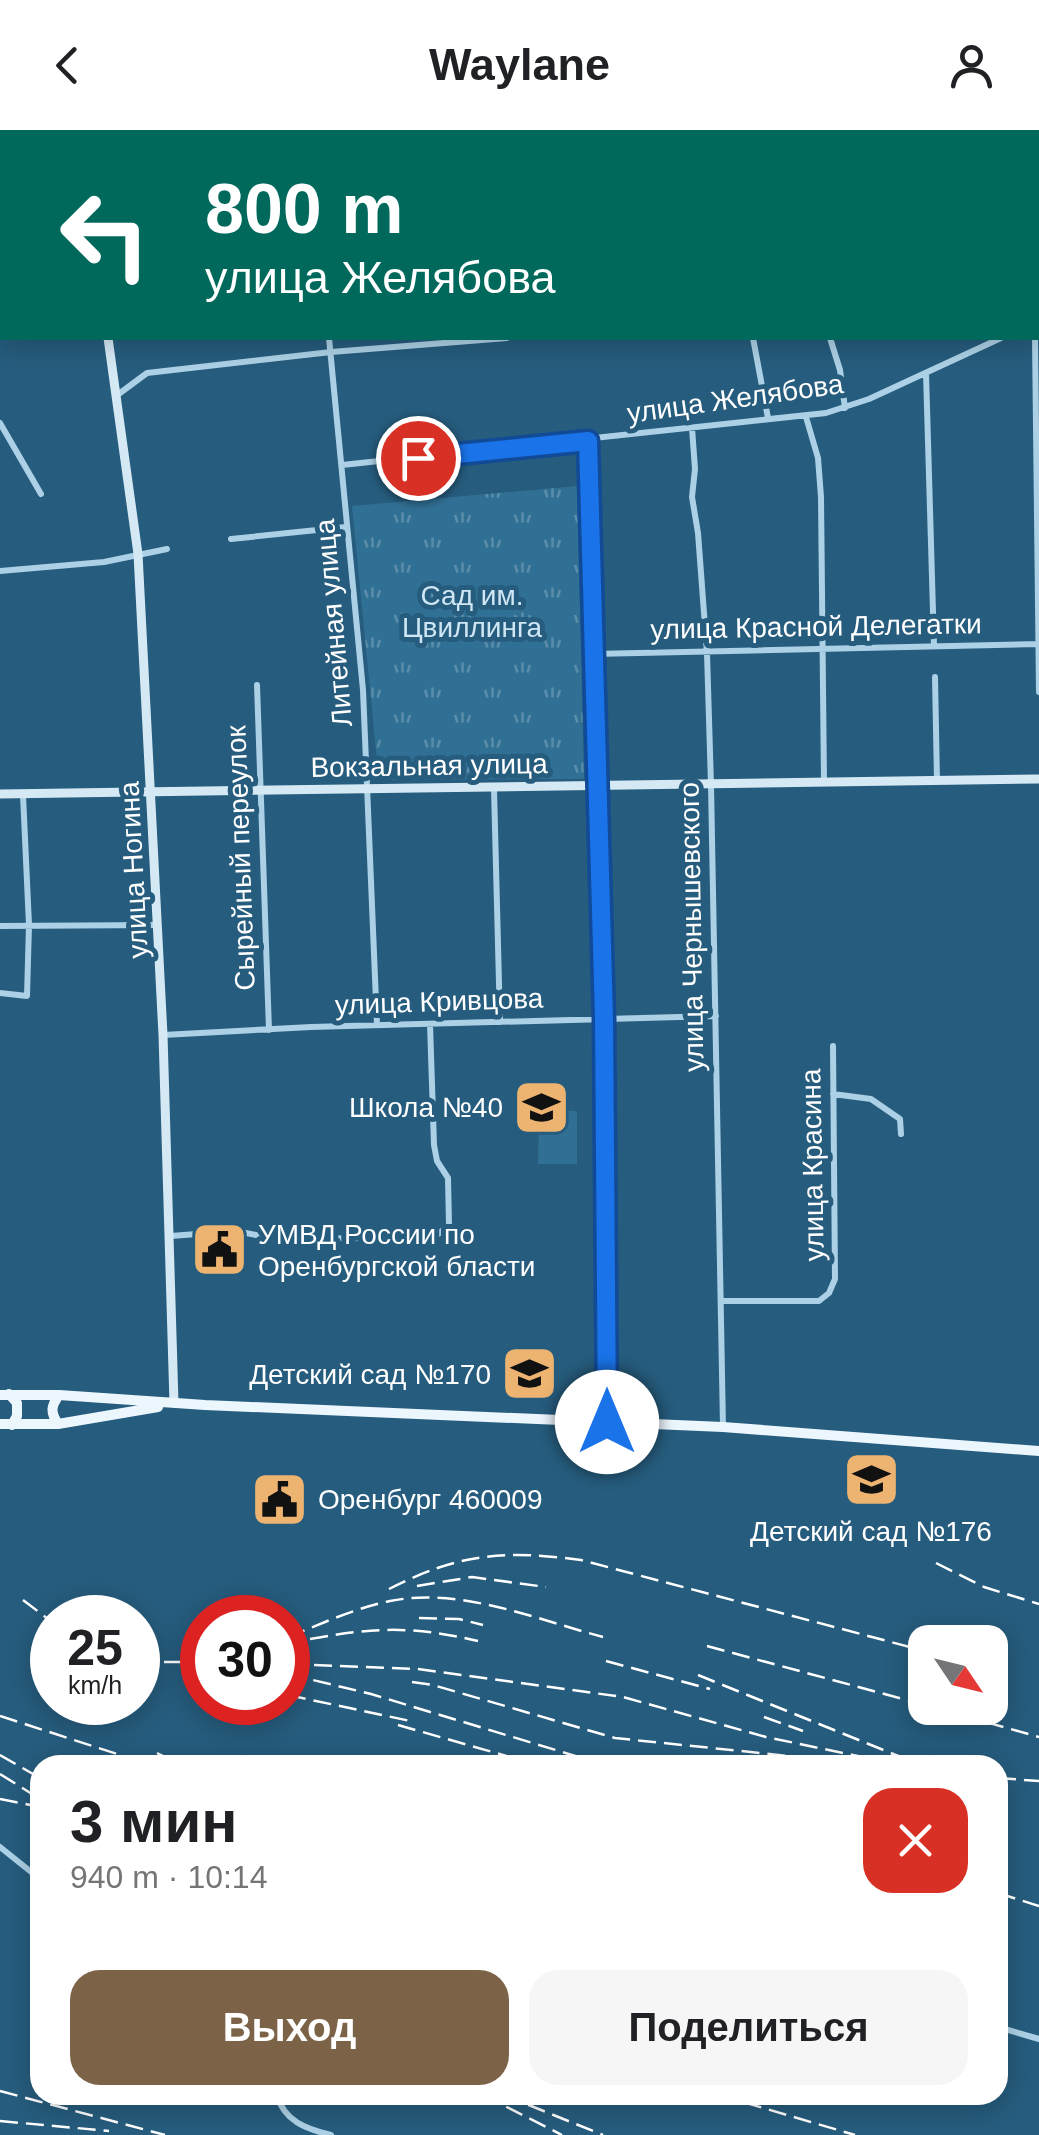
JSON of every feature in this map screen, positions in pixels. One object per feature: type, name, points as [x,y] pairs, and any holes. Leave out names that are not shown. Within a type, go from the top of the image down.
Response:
[{"type":"main road","points":[[5,1394],[723,1427],[1039,1451]]},
{"type":"main road","points":[[5,1394],[18,1404],[17,1416],[6,1424]]},
{"type":"main road","points":[[58,1424],[52,1415],[52,1404],[59,1394]]},
{"type":"main road","points":[[6,1424],[58,1424],[174,1404]]},
{"type":"street","name":"улица Ногина","points":[[108,340],[138,554],[164,1034],[174,1404]]},
{"type":"street","name":"Литейная улица","points":[[330,340],[346,527],[352,546],[356,595],[369,786],[377,1025]]},
{"type":"street","points":[[115,396],[148,374],[331,352],[482,340]]},
{"type":"street","points":[[753,340],[768,418]]},
{"type":"street","points":[[831,340],[845,408]]},
{"type":"street","name":"улица Желябова","points":[[342,465],[806,416],[845,408],[998,340]]},
{"type":"street","points":[[1034,340],[1039,692]]},
{"type":"street","points":[[926,373],[934,646]]},
{"type":"street","points":[[806,416],[818,458],[821,497],[824,782]]},
{"type":"street","points":[[0,423],[41,494]]},
{"type":"street","name":"улица Чернышевского","points":[[692,428],[692,497],[707,653],[723,1427]]},
{"type":"street","points":[[588,441],[604,1018],[607,1422]]},
{"type":"street","points":[[231,540],[346,527]]},
{"type":"street","points":[[0,571],[104,562],[167,550]]},
{"type":"street","name":"улица Красной Делегатки","points":[[593,654],[1038,644]]},
{"type":"street","points":[[936,677],[937,780]]},
{"type":"street","name":"Сырейный переулок","points":[[257,685],[269,1030]]},
{"type":"street","name":"Вокзальная улица","points":[[0,794],[1039,779]]},
{"type":"street","points":[[494,788],[500,1022]]},
{"type":"street","points":[[0,993],[27,996],[29,925],[23,794]]},
{"type":"street","points":[[0,926],[158,925]]},
{"type":"street","name":"улица Кривцова","points":[[164,1034],[716,1016]]},
{"type":"street","points":[[171,1236],[236,1231],[276,1239],[437,1234],[449,1224],[448,1178],[437,1161],[434,1145],[430,1024]]},
{"type":"street","name":"улица Красина","points":[[722,1301],[819,1301],[829,1294],[835,1280],[833,1046]]},
{"type":"street","points":[[833,1094],[871,1098],[900,1119],[900,1134]]},
{"type":"street","points":[[0,1848],[30,1871]]},
{"type":"street","points":[[1008,2030],[1039,2039]]},
{"type":"street","points":[[280,2105],[296,2123],[331,2135]]},
{"type":"green space","name":"Сад им. Цвиллинга","points":[[577,486],[584,779],[379,780],[352,506]]},
{"type":"green space","points":[[539,1109],[577,1111],[577,1164],[538,1164]]},
{"type":"railway","points":[[389,1589],[438,1568],[482,1557],[528,1555],[581,1560],[908,1647]]},
{"type":"railway","points":[[936,1563],[984,1587],[1039,1604]]},
{"type":"railway","points":[[417,1586],[472,1577],[546,1587]]},
{"type":"railway","points":[[310,1628],[390,1601],[444,1598],[498,1607],[603,1637]]},
{"type":"railway","points":[[23,1600],[30,1605]]},
{"type":"railway","points":[[419,1618],[459,1619],[483,1625]]},
{"type":"railway","points":[[310,1639],[394,1630],[478,1641]]},
{"type":"railway","points":[[707,1646],[908,1700]]},
{"type":"railway","points":[[606,1661],[710,1689]]},
{"type":"railway","points":[[160,1662],[180,1662]]},
{"type":"railway","points":[[310,1665],[418,1669],[623,1697],[766,1737],[853,1755]]},
{"type":"railway","points":[[698,1675],[896,1755]]},
{"type":"railway","points":[[310,1679],[572,1755]]},
{"type":"railway","points":[[412,1682],[615,1738],[779,1755]]},
{"type":"railway","points":[[310,1700],[415,1722]]},
{"type":"railway","points":[[0,1716],[120,1755]]},
{"type":"railway","points":[[764,1717],[803,1731]]},
{"type":"railway","points":[[398,1725],[503,1755]]},
{"type":"railway","points":[[996,1725],[1039,1737]]},
{"type":"railway","points":[[157,1753],[161,1755]]},
{"type":"railway","points":[[0,1755],[30,1772]]},
{"type":"railway","points":[[0,1774],[30,1793]]},
{"type":"railway","points":[[1008,1779],[1039,1781]]},
{"type":"railway","points":[[0,1799],[30,1805]]},
{"type":"railway","points":[[1008,1896],[1039,1906]]},
{"type":"railway","points":[[0,2091],[30,2099]]},
{"type":"railway","points":[[52,2105],[165,2135]]},
{"type":"railway","points":[[503,2105],[562,2135]]},
{"type":"railway","points":[[529,2105],[603,2135]]},
{"type":"railway","points":[[753,2105],[855,2135]]},
{"type":"railway","points":[[0,2121],[109,2131]]},
{"type":"place","name":"Школа №40","points":[[542,1107]]},
{"type":"place","name":"УМВД России по Оренбургской бласти","points":[[219,1250]]},
{"type":"place","name":"Детский сад №170","points":[[530,1374]]},
{"type":"place","name":"Детский сад №176","points":[[871,1480]]},
{"type":"place","name":"Оренбург 460009","points":[[279,1499]]},
{"type":"route","points":[[418,458],[588,441],[604,1018],[607,1422]]}]
